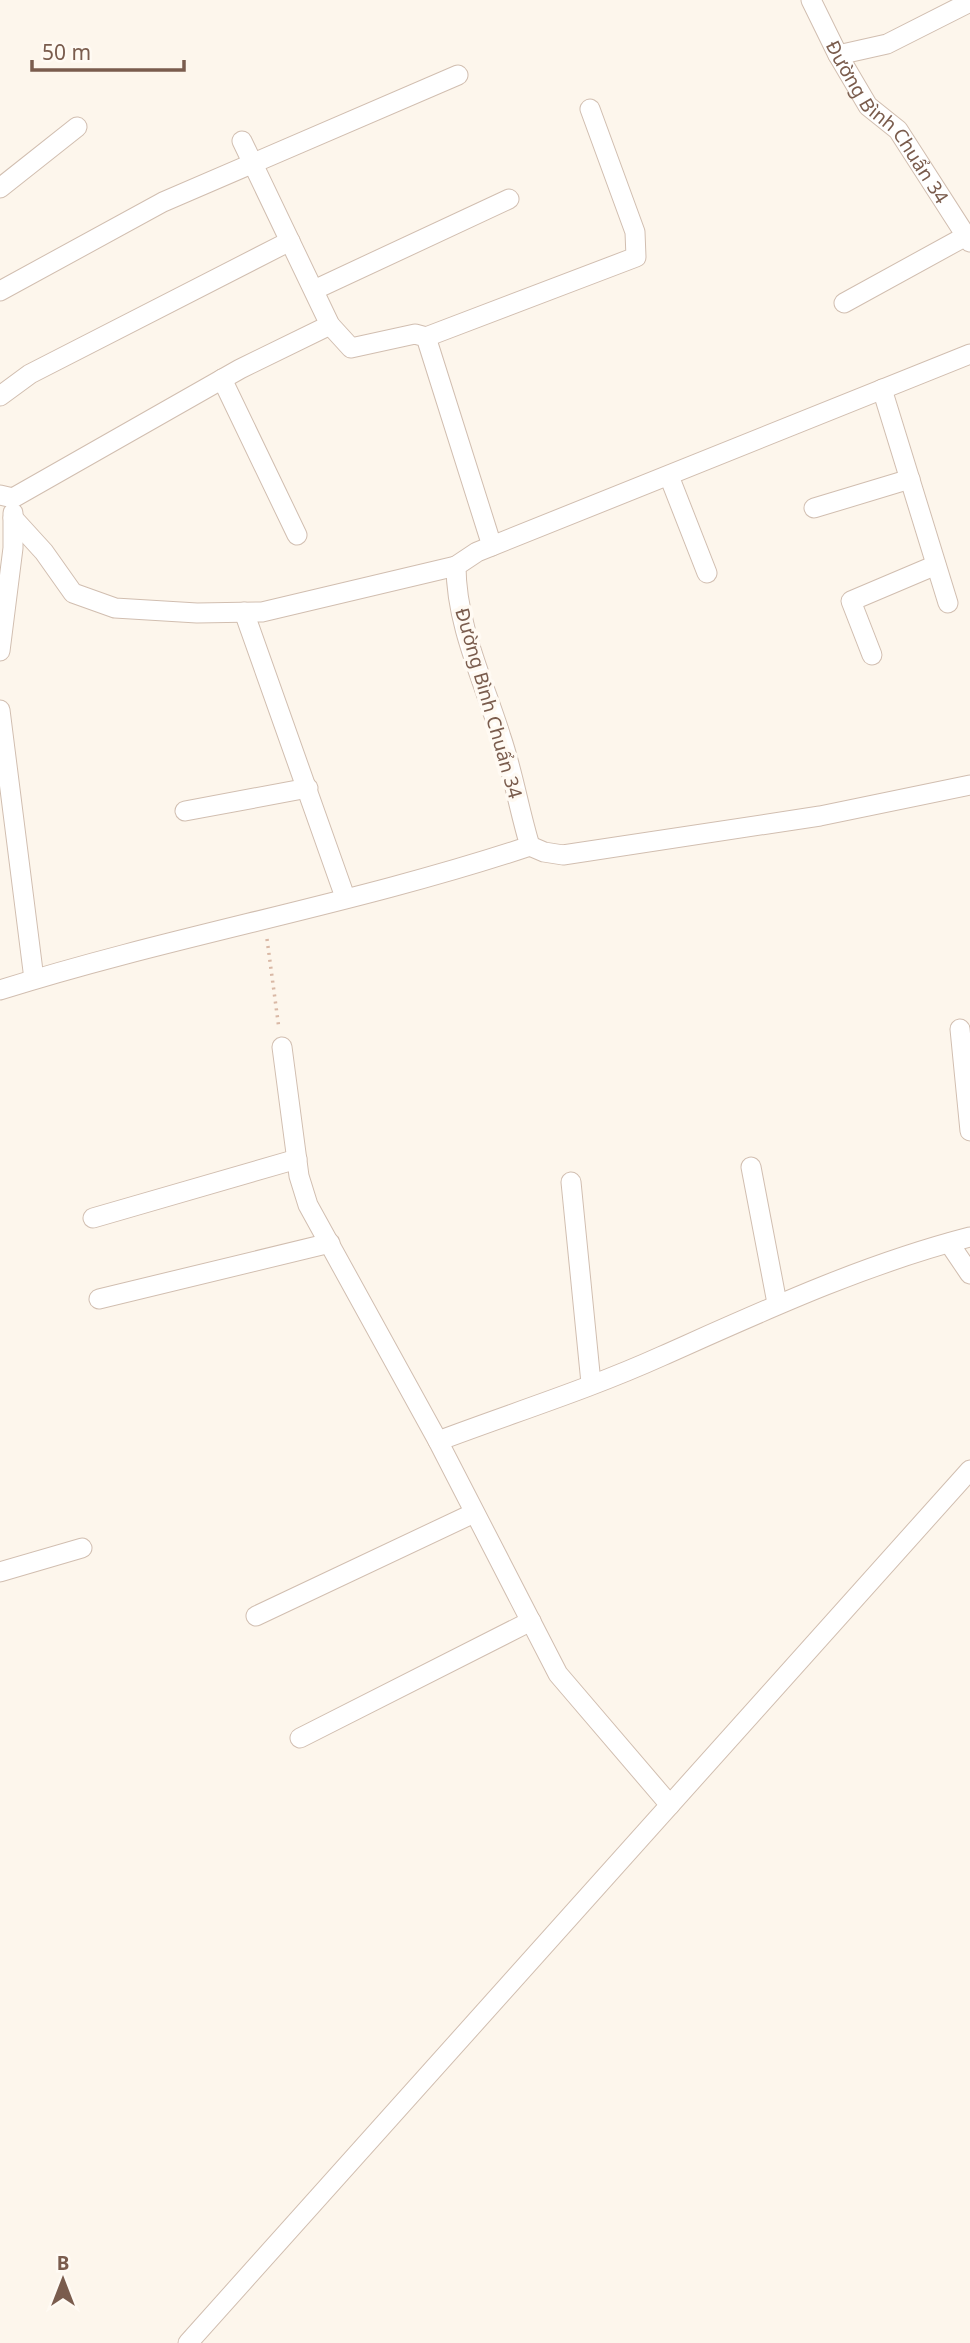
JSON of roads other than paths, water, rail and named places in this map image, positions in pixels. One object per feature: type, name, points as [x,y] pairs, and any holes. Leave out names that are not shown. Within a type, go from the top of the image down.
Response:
[{"type":"street","name":"Đường Bình Chuẩn 34","points":[[811,0],[838,55],[868,106],[898,130],[968,239]]},
{"type":"street","points":[[838,55],[887,44],[970,2]]},
{"type":"street","points":[[0,291],[163,202],[458,75]]},
{"type":"street","points":[[242,141],[330,325],[351,348],[415,334],[426,337],[636,257],[635,232],[590,109]]},
{"type":"street","points":[[0,188],[77,127]]},
{"type":"street","points":[[314,290],[509,199]]},
{"type":"street","points":[[844,303],[968,239]]},
{"type":"street","points":[[0,396],[30,374],[290,241]]},
{"type":"street","points":[[9,503],[222,379],[330,325]]},
{"type":"street","points":[[426,337],[492,546]]},
{"type":"street","points":[[9,503],[73,593],[115,608],[197,613],[262,612],[456,566],[492,546],[970,354]]},
{"type":"street","points":[[222,379],[298,535]]},
{"type":"street","points":[[882,389],[948,603]]},
{"type":"street","points":[[669,476],[707,573]]},
{"type":"street","points":[[814,508],[910,479]]},
{"type":"street","points":[[0,651],[13,548],[9,503]]},
{"type":"street","points":[[872,655],[851,601],[936,565]]},
{"type":"street","name":"Đường Bình Chuẩn 34","points":[[456,566],[459,597],[475,660],[502,738],[530,846]]},
{"type":"street","points":[[244,612],[345,897]]},
{"type":"street","points":[[0,710],[34,979]]},
{"type":"street","points":[[0,990],[98,959],[264,920],[530,846],[544,852],[563,855],[820,816],[970,785]]},
{"type":"street","points":[[185,811],[308,788]]},
{"type":"street","points":[[960,1029],[970,1131]]},
{"type":"street","points":[[282,1047],[297,1159],[308,1205],[438,1441],[558,1674],[670,1805]]},
{"type":"street","points":[[93,1218],[297,1159]]},
{"type":"street","points":[[751,1167],[777,1303]]},
{"type":"street","points":[[571,1182],[591,1383]]},
{"type":"street","points":[[438,1441],[660,1357],[777,1303],[864,1269],[970,1237]]},
{"type":"street","points":[[99,1299],[330,1242]]},
{"type":"street","points":[[949,1243],[970,1274]]},
{"type":"street","points":[[188,2343],[531,1964],[970,1470]]},
{"type":"street","points":[[256,1616],[474,1513]]},
{"type":"street","points":[[0,1572],[82,1548]]},
{"type":"street","points":[[300,1738],[531,1621]]}]
